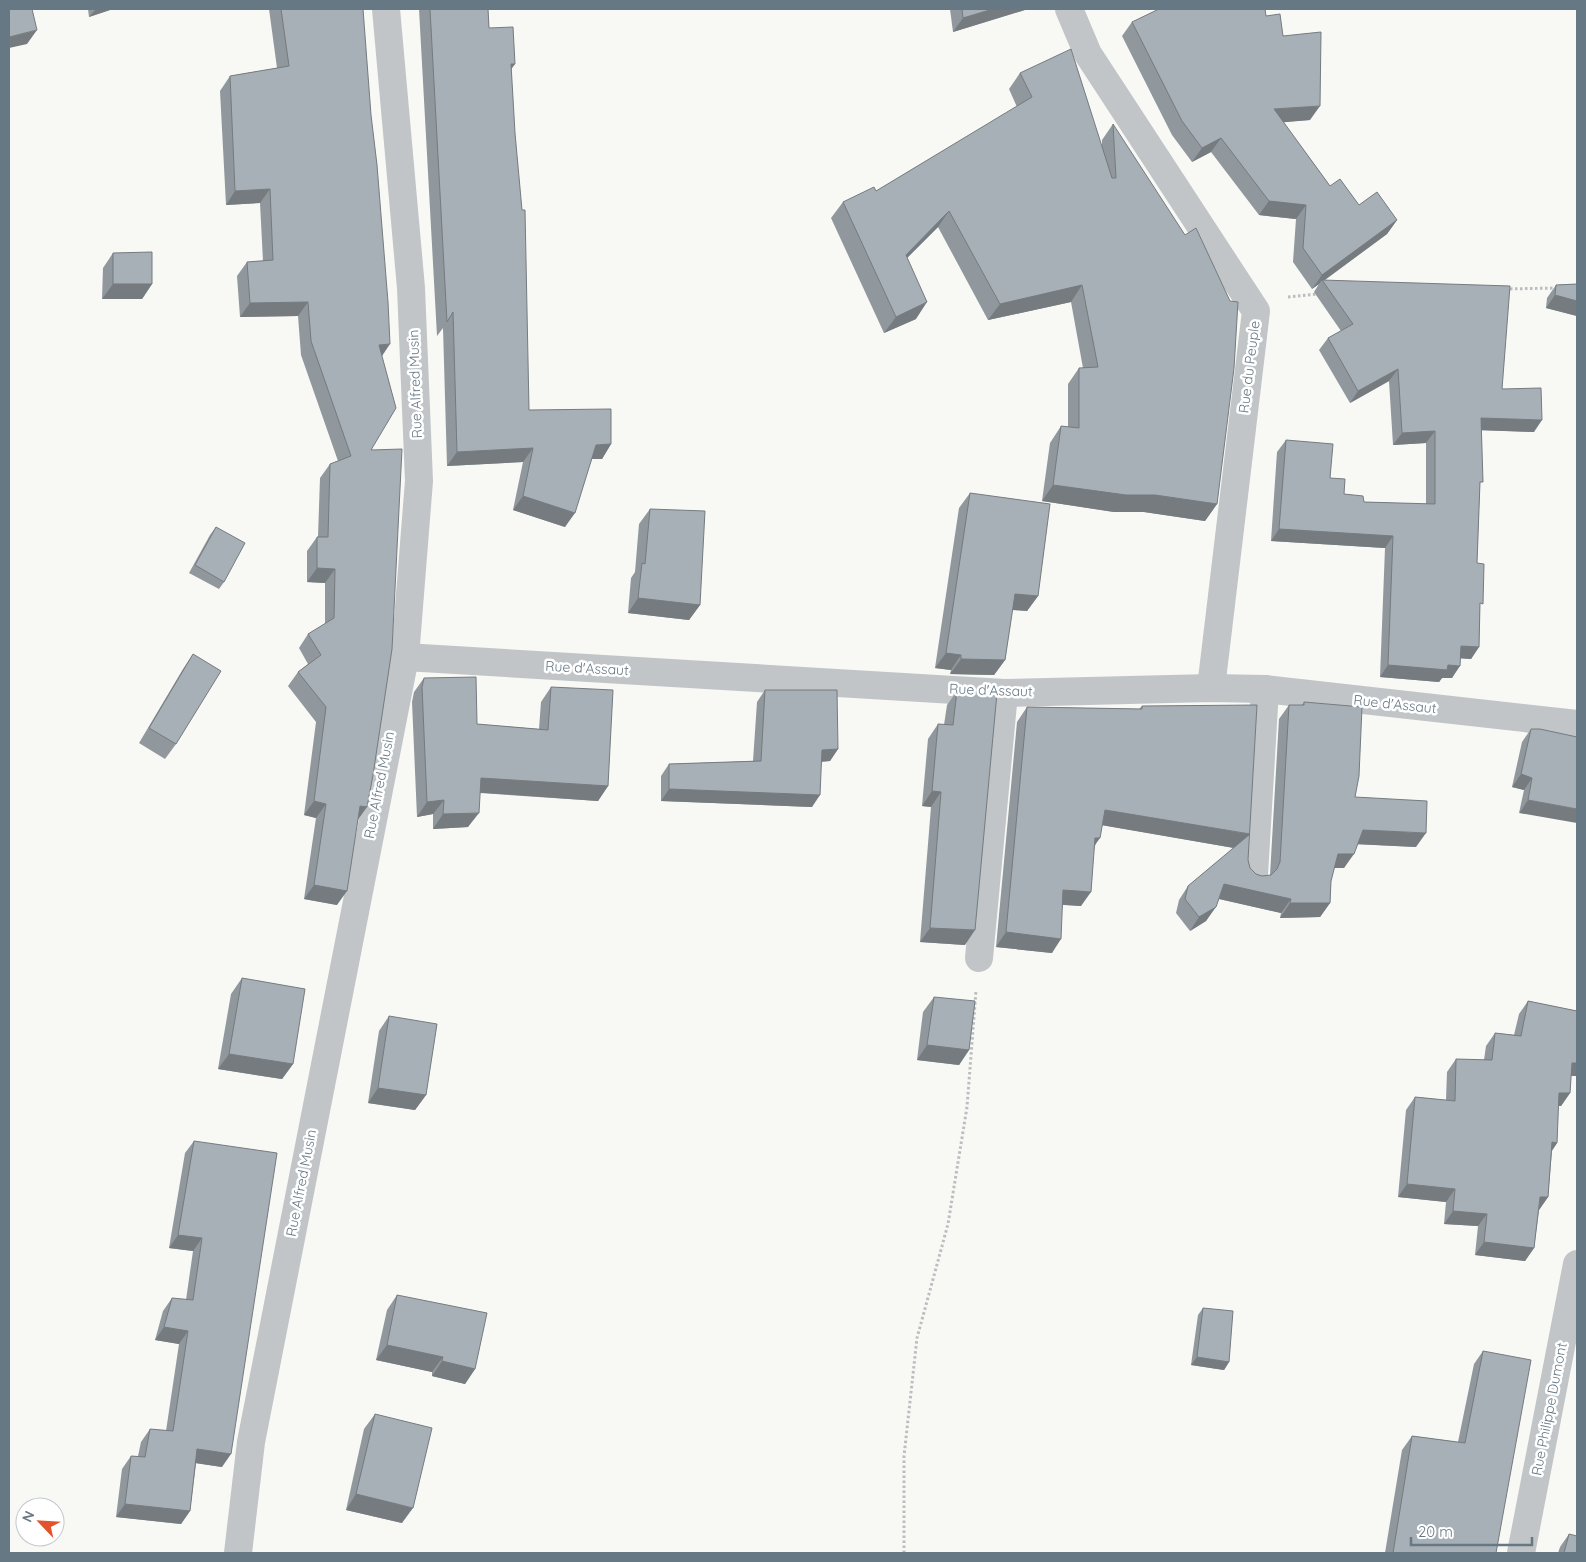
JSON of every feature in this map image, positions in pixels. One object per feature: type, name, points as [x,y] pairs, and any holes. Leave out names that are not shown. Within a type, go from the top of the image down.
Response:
[{"type":"street","name":"Rue Alfred Musin","points":[[238,1553],[251,1442],[404,657],[419,482],[411,288],[386,9]]},
{"type":"street","name":"Rue du Peuple","points":[[1069,9],[1088,54],[1256,311],[1211,688]]},
{"type":"street","name":"Rue d'Assaut","points":[[404,657],[1004,693],[1211,688],[1265,689],[1577,724]]},
{"type":"street","points":[[1254,876],[1265,689]]},
{"type":"street","points":[[979,958],[1004,693]]},
{"type":"street","name":"Rue Philippe Dumont","points":[[1521,1553],[1577,1264]]},
{"type":"path","points":[[1501,289],[1567,288]]},
{"type":"path","points":[[1256,311],[1294,294],[1322,294]]},
{"type":"path","points":[[904,1553],[904,1456],[917,1338],[948,1224],[967,1107],[979,958]]},
{"type":"building","points":[[9,9],[32,9],[37,30],[9,37]]},
{"type":"building","points":[[281,9],[363,9],[390,344],[379,345],[396,408],[371,450],[402,449],[392,649],[373,775],[367,807],[360,806],[347,891],[314,885],[326,804],[314,801],[326,707],[298,672],[321,655],[308,634],[334,618],[335,569],[317,568],[317,537],[328,537],[330,464],[351,456],[311,341],[308,302],[250,303],[247,262],[273,260],[270,189],[235,191],[230,76],[289,66]]},
{"type":"building","points":[[430,9],[488,9],[489,28],[513,27],[515,64],[511,64],[515,133],[522,210],[525,210],[529,410],[611,409],[611,444],[596,445],[575,513],[523,496],[533,448],[457,452],[453,312],[447,322]]},
{"type":"building","points":[[962,9],[993,9],[963,18]]},
{"type":"building","points":[[1159,9],[1265,9],[1266,16],[1280,14],[1283,36],[1321,32],[1320,106],[1274,109],[1330,186],[1340,179],[1359,205],[1377,192],[1397,220],[1322,275],[1303,248],[1306,205],[1269,201],[1221,138],[1202,148],[1182,121],[1132,22]]},
{"type":"building","points":[[1071,49],[1112,178],[1116,178],[1113,124],[1185,235],[1196,228],[1230,301],[1238,302],[1234,368],[1217,504],[1155,495],[1126,495],[1053,485],[1061,426],[1079,428],[1079,368],[1098,367],[1082,285],[1000,304],[949,211],[906,255],[927,302],[896,317],[843,202],[874,187],[876,191],[1032,97],[1020,73]]},
{"type":"building","points":[[152,252],[152,284],[113,284],[113,253]]},
{"type":"building","points":[[1322,280],[1510,286],[1502,389],[1541,388],[1542,420],[1481,418],[1483,482],[1480,482],[1477,563],[1484,564],[1483,604],[1480,603],[1479,647],[1461,646],[1460,666],[1448,665],[1447,670],[1388,665],[1393,536],[1279,529],[1286,440],[1333,444],[1330,478],[1345,479],[1344,494],[1363,496],[1364,502],[1435,504],[1435,431],[1402,433],[1398,369],[1358,391],[1328,338],[1353,324]]},
{"type":"building","points":[[1577,284],[1577,301],[1555,295],[1556,285]]},
{"type":"building","points":[[970,493],[1050,504],[1038,596],[1015,594],[1005,660],[961,659],[961,655],[946,653]]},
{"type":"building","points":[[650,509],[705,511],[700,605],[638,598],[642,563],[645,564]]},
{"type":"building","points":[[216,527],[245,543],[224,582],[195,565]]},
{"type":"building","points":[[193,654],[221,671],[176,744],[149,728]]},
{"type":"building","points":[[476,677],[477,724],[548,730],[551,687],[613,690],[608,786],[481,778],[479,813],[443,814],[444,800],[427,802],[422,687],[424,678]]},
{"type":"building","points":[[765,690],[837,690],[838,749],[822,750],[820,795],[669,789],[669,764],[761,761]]},
{"type":"building","points":[[957,691],[997,693],[975,930],[930,928],[941,792],[932,791],[938,724],[953,725]]},
{"type":"building","points":[[1304,702],[1362,707],[1359,776],[1355,797],[1427,801],[1426,833],[1363,830],[1354,854],[1338,854],[1331,881],[1330,903],[1290,903],[1291,899],[1224,884],[1216,907],[1199,917],[1185,899],[1188,886],[1249,834],[1248,860],[1250,868],[1256,874],[1262,876],[1271,875],[1277,869],[1280,862],[1289,705],[1304,705]]},
{"type":"building","points":[[1257,705],[1250,834],[1105,810],[1100,838],[1095,838],[1091,892],[1063,890],[1061,939],[1006,932],[1027,707],[1142,709],[1142,706]]},
{"type":"building","points":[[1531,729],[1540,729],[1577,737],[1577,809],[1528,800],[1532,778],[1521,774]]},
{"type":"building","points":[[242,978],[305,989],[293,1064],[229,1054]]},
{"type":"building","points":[[934,997],[975,1001],[969,1050],[927,1045]]},
{"type":"building","points":[[1528,1001],[1577,1011],[1577,1063],[1572,1063],[1570,1093],[1559,1093],[1557,1143],[1552,1142],[1548,1197],[1540,1197],[1534,1248],[1484,1242],[1487,1214],[1453,1211],[1455,1189],[1407,1184],[1415,1097],[1455,1101],[1456,1059],[1492,1060],[1495,1033],[1521,1036]]},
{"type":"building","points":[[389,1016],[437,1024],[426,1095],[378,1088]]},
{"type":"building","points":[[194,1141],[277,1153],[231,1454],[197,1449],[190,1511],[125,1504],[131,1456],[145,1457],[150,1429],[173,1431],[188,1331],[164,1327],[172,1298],[193,1300],[202,1238],[178,1235]]},
{"type":"building","points":[[397,1295],[487,1313],[475,1369],[442,1361],[443,1357],[387,1345]]},
{"type":"building","points":[[1203,1308],[1233,1311],[1229,1362],[1197,1357]]},
{"type":"building","points":[[1483,1351],[1531,1360],[1496,1553],[1393,1553],[1412,1436],[1465,1443]]},
{"type":"building","points":[[375,1414],[432,1428],[413,1508],[356,1494]]},
{"type":"building","points":[[1569,1534],[1577,1536],[1577,1553],[1564,1553]]}]
